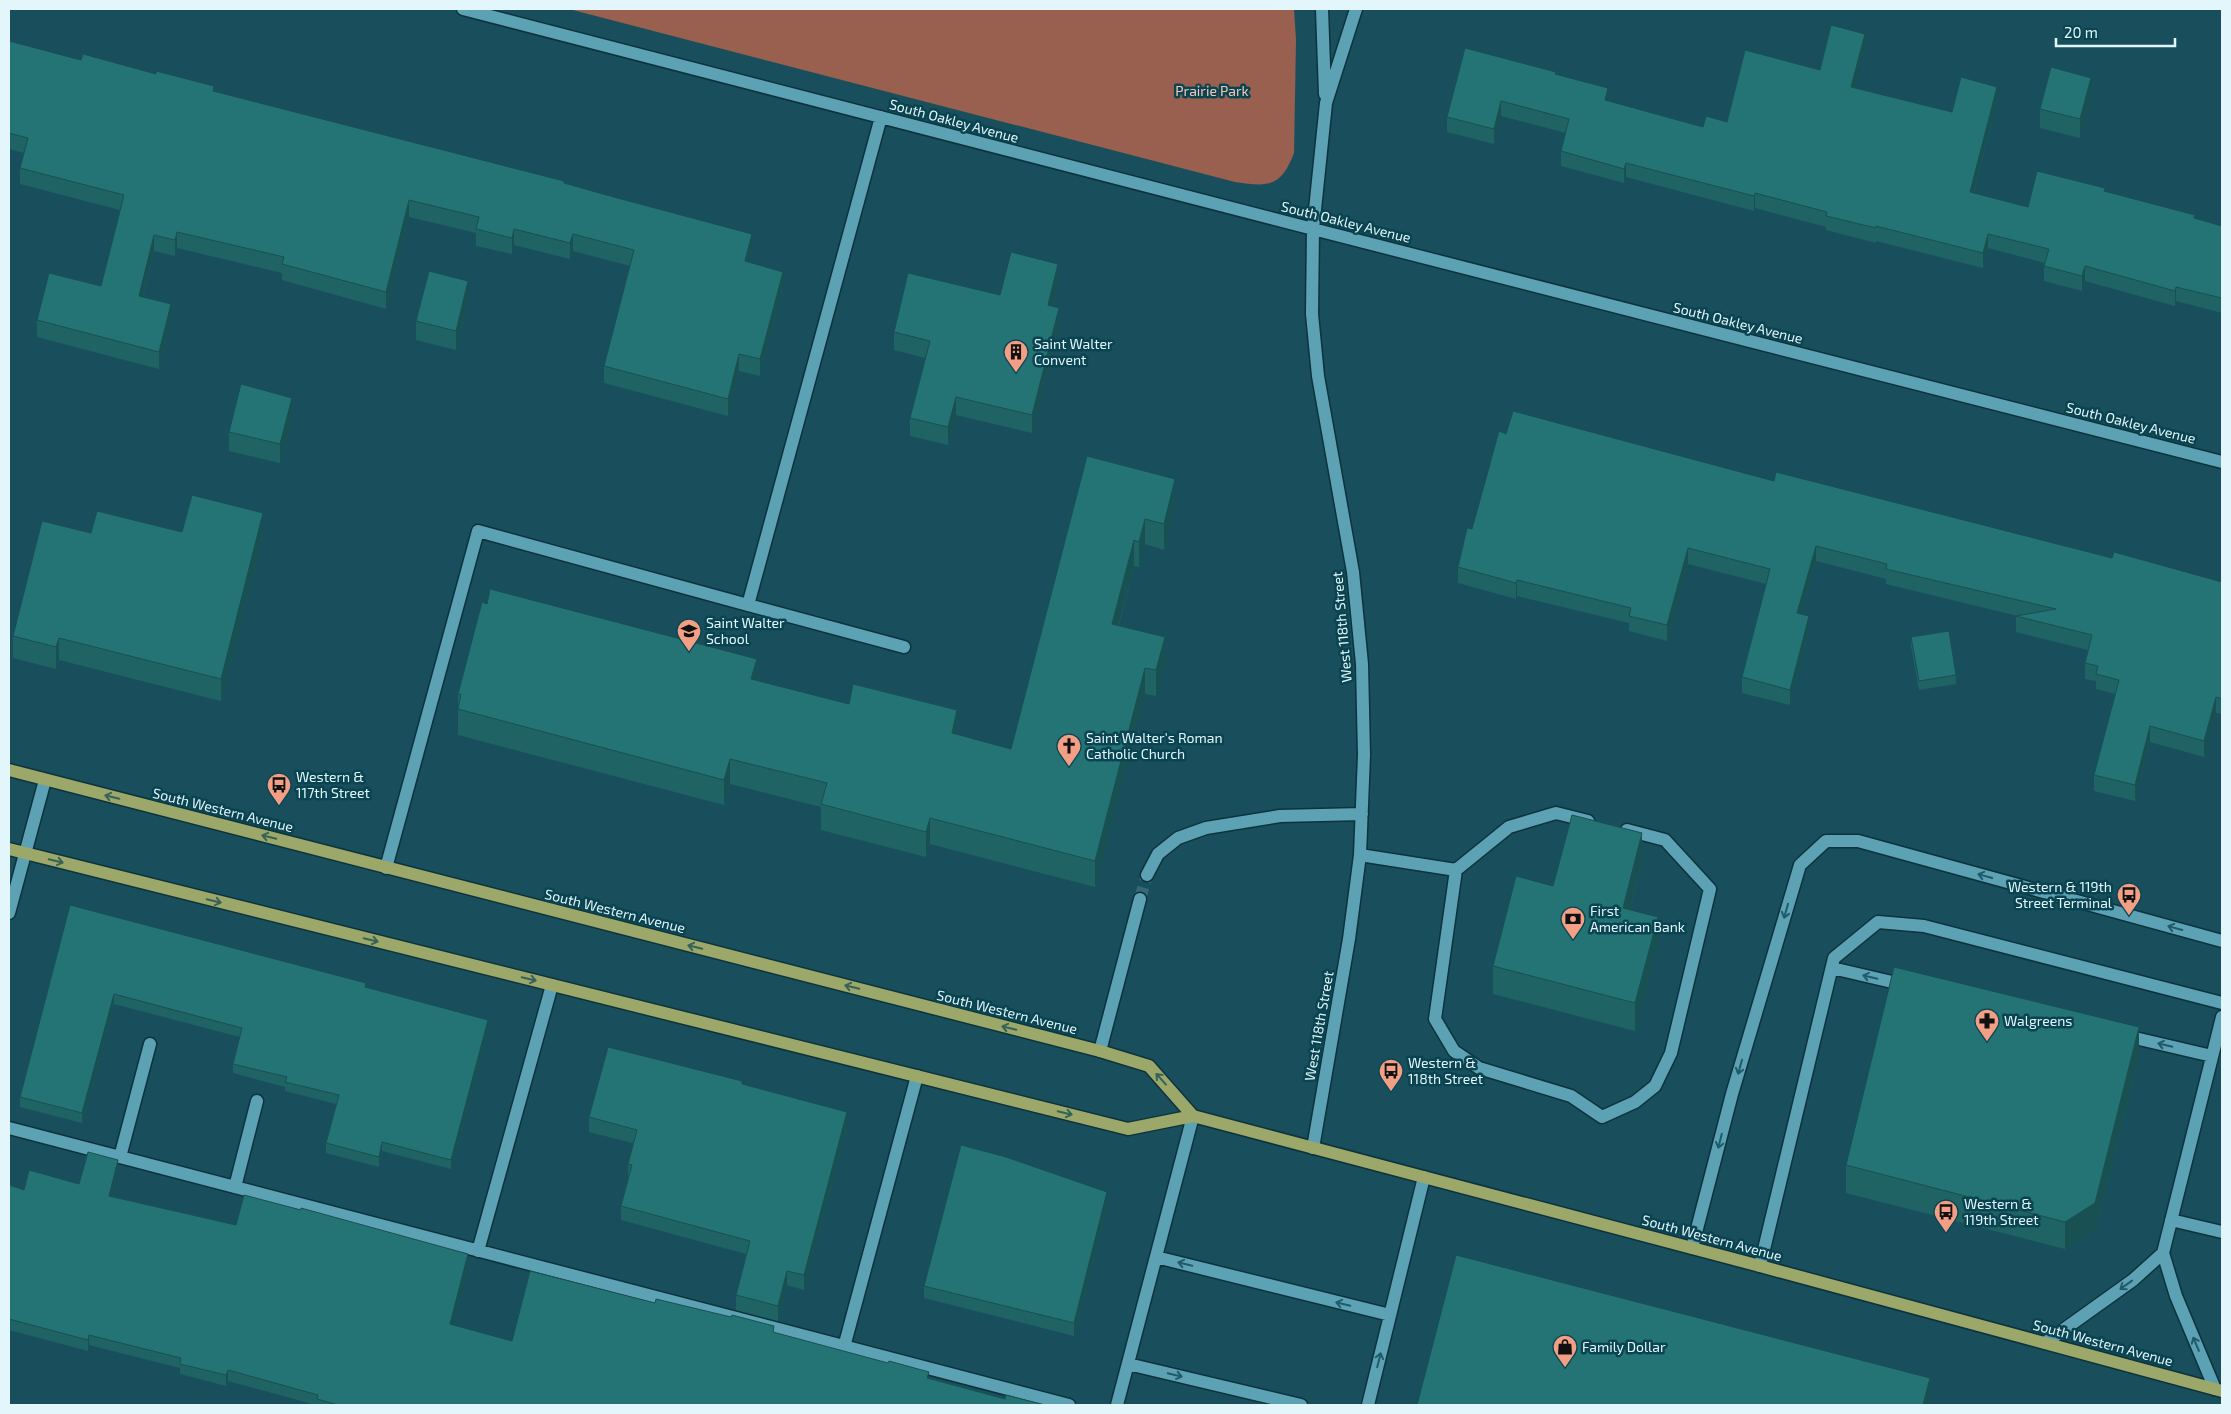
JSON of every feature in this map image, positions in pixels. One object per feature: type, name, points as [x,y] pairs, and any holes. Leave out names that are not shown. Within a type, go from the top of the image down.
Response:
[{"type":"main road","name":"South Western Avenue","points":[[9,770],[1100,1051],[1149,1066],[1194,1116]]},
{"type":"main road","name":"South Western Avenue","points":[[9,849],[1128,1129],[1194,1116],[2219,1390]]},
{"type":"street","name":"South Oakley Avenue","points":[[463,9],[2222,462]]},
{"type":"street","name":"West 118th Street","points":[[1313,1148],[1350,938],[1360,854],[1364,755],[1362,664],[1353,572],[1318,376],[1312,314],[1313,229],[1326,103],[1322,9]]},
{"type":"street","name":"West 118th Street","points":[[1326,103],[1356,9]]},
{"type":"street","points":[[748,604],[881,117]]},
{"type":"street","points":[[386,868],[478,531],[904,647]]},
{"type":"street","points":[[9,913],[44,780]]},
{"type":"street","points":[[1360,854],[1456,870],[1509,827],[1556,813],[1665,840],[1710,889],[1671,1053],[1655,1086],[1635,1102],[1602,1117],[1571,1096],[1479,1068],[1454,1051],[1435,1019],[1456,870]]},
{"type":"street","points":[[1147,875],[1158,854],[1178,838],[1206,828],[1280,816],[1362,814]]},
{"type":"street","points":[[1692,1248],[1732,1094],[1800,864],[1826,841],[1858,841],[2222,940]]},
{"type":"street","points":[[1100,1051],[1140,899]]},
{"type":"street","points":[[1760,1266],[1834,958],[1878,922],[1924,926],[2222,1003]]},
{"type":"street","points":[[1832,968],[1920,988]]},
{"type":"street","points":[[478,1251],[552,985]]},
{"type":"street","points":[[2219,1390],[2176,1296],[2163,1253],[2222,1017]]},
{"type":"street","points":[[2105,1032],[2212,1056]]},
{"type":"street","points":[[120,1157],[150,1044]]},
{"type":"street","points":[[844,1347],[917,1076]]},
{"type":"street","points":[[235,1187],[257,1101]]},
{"type":"street","points":[[1117,1405],[1194,1116]]},
{"type":"street","points":[[9,1128],[1070,1405]]},
{"type":"street","points":[[1368,1405],[1424,1177]]},
{"type":"street","points":[[2171,1220],[2222,1232]]},
{"type":"street","points":[[2045,1343],[2133,1280],[2163,1253]]},
{"type":"street","points":[[1156,1257],[1390,1315]]},
{"type":"street","points":[[1128,1364],[1301,1405]]},
{"type":"green space","name":"Prairie Park","points":[[569,9],[1294,9],[1296,40],[1294,153],[1284,173],[1272,182],[1257,184],[1235,182]]},
{"type":"building","points":[[1831,25],[1865,34],[1851,87],[1952,112],[1961,77],[1997,87],[1970,192],[2028,207],[2037,171],[2105,188],[2104,191],[2195,215],[2194,218],[2222,226],[2222,298],[2176,287],[2175,291],[2085,266],[2082,276],[2044,266],[2049,249],[1988,234],[1983,253],[1876,226],[1876,228],[1826,216],[1827,212],[1755,193],[1754,196],[1626,163],[1624,169],[1561,151],[1569,119],[1501,101],[1494,129],[1447,117],[1465,48],[1608,88],[1605,100],[1703,127],[1706,116],[1727,122],[1745,50],[1820,70]]},
{"type":"building","points":[[9,41],[81,60],[83,54],[156,74],[156,71],[214,86],[213,91],[564,181],[564,183],[610,196],[752,234],[745,261],[783,272],[760,359],[739,354],[728,399],[604,366],[634,250],[573,234],[570,243],[514,229],[512,238],[476,229],[479,217],[409,200],[386,292],[282,264],[284,257],[177,232],[175,240],[154,235],[139,296],[171,304],[159,352],[37,320],[49,273],[101,286],[124,195],[20,168],[28,138],[9,133]]},
{"type":"building","points":[[2051,67],[2091,78],[2080,119],[2040,109]]},
{"type":"building","points":[[1011,252],[1058,264],[1048,305],[1059,308],[1032,415],[956,397],[948,427],[910,418],[930,341],[894,332],[908,273],[1000,295]]},
{"type":"building","points":[[429,271],[468,281],[456,331],[416,321]]},
{"type":"building","points":[[241,384],[292,398],[280,444],[229,432]]},
{"type":"building","points":[[1513,411],[1774,481],[1776,472],[2112,558],[2114,552],[2222,582],[2222,699],[2216,697],[2204,741],[2150,726],[2135,785],[2094,775],[2119,680],[2096,674],[2098,666],[2085,663],[2092,635],[2016,616],[2056,609],[1886,569],[1887,564],[1816,546],[1797,613],[1809,616],[1790,690],[1742,677],[1770,569],[1688,548],[1667,625],[1629,616],[1631,608],[1517,580],[1516,583],[1458,567],[1467,528],[1472,529],[1499,431],[1506,434]]},
{"type":"building","points":[[1087,456],[1175,479],[1164,524],[1145,519],[1139,542],[1134,540],[1112,624],[1165,637],[1156,670],[1145,668],[1095,861],[930,818],[926,832],[821,804],[827,783],[730,759],[724,780],[458,709],[461,694],[458,694],[482,602],[487,604],[490,589],[757,659],[751,679],[849,704],[853,684],[957,710],[952,733],[1011,749]]},
{"type":"building","points":[[192,495],[263,513],[221,679],[59,638],[56,647],[13,636],[42,521],[91,533],[97,511],[182,532]]},
{"type":"building","points":[[1949,631],[1956,675],[1919,681],[1911,637]]},
{"type":"building","name":"First American Bank","points":[[1572,815],[1642,833],[1623,908],[1658,917],[1635,1003],[1493,966],[1516,876],[1553,886]]},
{"type":"building","points":[[70,905],[366,983],[365,987],[488,1020],[451,1160],[382,1142],[379,1157],[326,1143],[339,1095],[285,1082],[287,1077],[233,1064],[242,1028],[114,994],[82,1113],[20,1097]]},
{"type":"building","name":"Walgreens","points":[[1894,967],[2139,1027],[2095,1203],[2065,1222],[1846,1165]]},
{"type":"building","points":[[608,1047],[742,1081],[742,1084],[847,1112],[804,1275],[787,1271],[778,1306],[736,1295],[750,1241],[621,1206],[632,1165],[628,1164],[637,1130],[589,1117]]},
{"type":"building","points":[[961,1145],[1006,1157],[1107,1192],[1074,1323],[924,1286]]},
{"type":"building","points":[[88,1152],[118,1160],[109,1196],[236,1225],[244,1195],[301,1210],[301,1208],[468,1254],[450,1324],[512,1341],[530,1271],[655,1303],[656,1299],[731,1317],[732,1315],[774,1326],[773,1332],[929,1372],[927,1378],[1005,1399],[1006,1395],[1045,1405],[338,1405],[317,1399],[318,1395],[228,1370],[226,1375],[180,1364],[181,1358],[89,1335],[88,1340],[9,1319],[9,1185],[24,1190],[29,1170],[79,1184]]},
{"type":"building","points":[[1456,1255],[1930,1378],[1923,1405],[1417,1405]]},
{"type":"tunnel","points":[[1140,899],[1147,875]]},
{"type":"place","name":"Saint Walter Convent","points":[[1016,373]]},
{"type":"place","name":"Saint Walter School","points":[[689,652]]},
{"type":"place","name":"Saint Walter's Roman Catholic Church","points":[[1069,767]]},
{"type":"place","name":"Western & 117th Street","points":[[279,806]]},
{"type":"place","name":"Western & 119th Street Terminal","points":[[2129,916]]},
{"type":"place","name":"First American Bank","points":[[1573,940]]},
{"type":"place","name":"Walgreens","points":[[1987,1042]]},
{"type":"place","name":"Western & 118th Street","points":[[1391,1092]]},
{"type":"place","name":"Western & 119th Street","points":[[1946,1233]]},
{"type":"place","name":"Family Dollar","points":[[1565,1368]]}]
